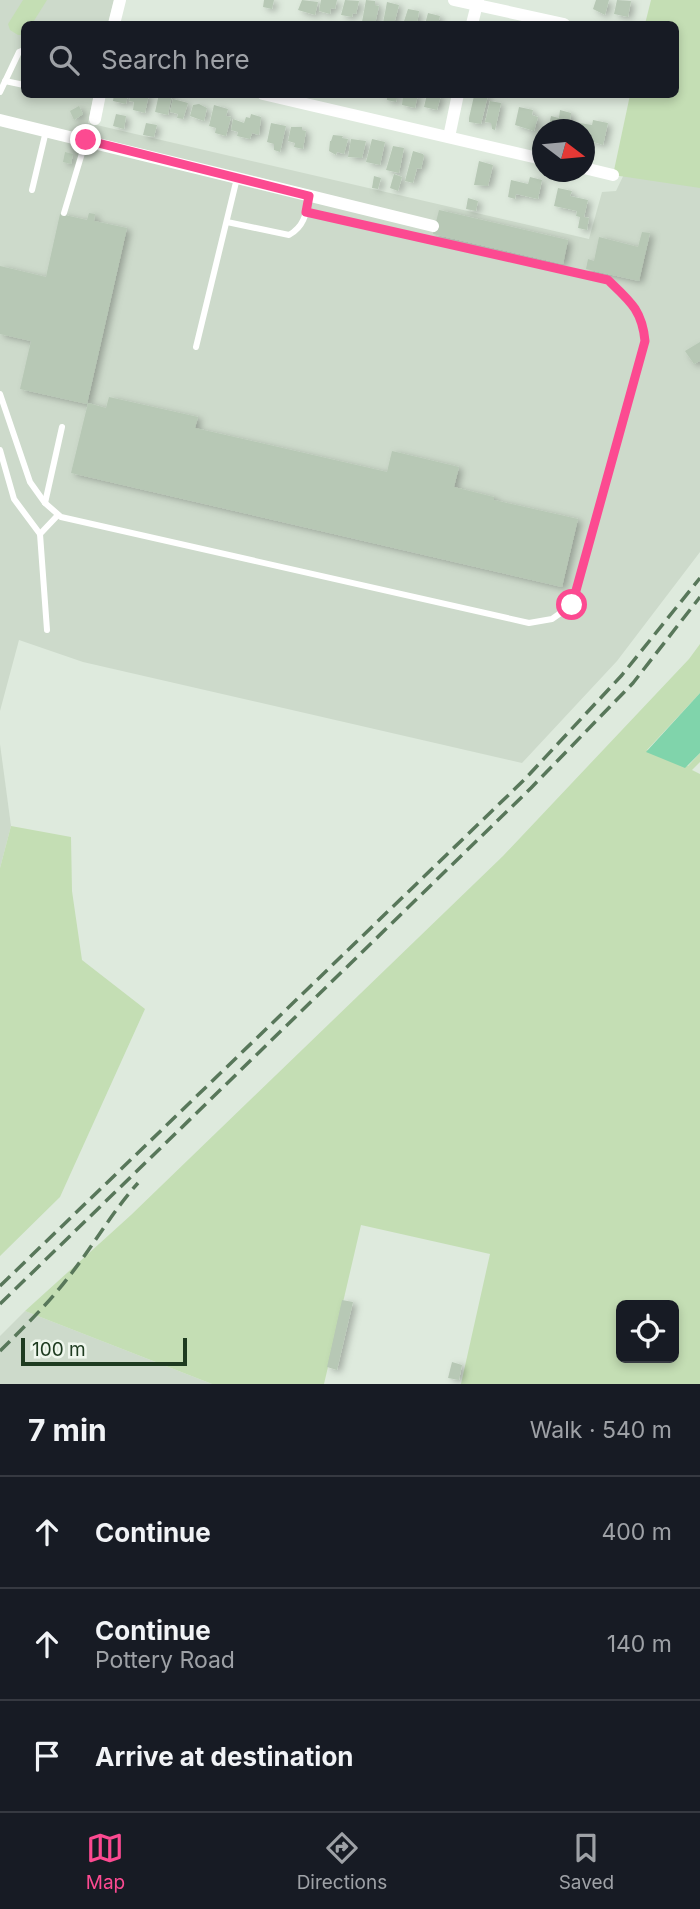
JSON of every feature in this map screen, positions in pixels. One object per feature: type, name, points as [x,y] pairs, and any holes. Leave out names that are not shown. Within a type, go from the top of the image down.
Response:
[{"type":"street","points":[[115,21],[120,0]]},
{"type":"street","points":[[454,0],[552,21]]},
{"type":"street","points":[[473,21],[477,3]]},
{"type":"street","points":[[95,119],[99,98]]},
{"type":"street","points":[[280,98],[532,157]]},
{"type":"street","points":[[449,137],[457,98]]},
{"type":"street","points":[[0,120],[433,226]]},
{"type":"street","points":[[595,171],[612,175]]},
{"type":"lane","points":[[21,51],[2,86],[21,85]]},
{"type":"lane","points":[[32,190],[46,131]]},
{"type":"lane","points":[[64,213],[86,140]]},
{"type":"lane","points":[[196,347],[237,178]]},
{"type":"lane","points":[[227,222],[289,235],[298,230],[304,221],[309,196]]},
{"type":"lane","points":[[0,394],[30,482],[45,503],[61,517],[529,623],[552,620],[572,605],[645,341],[643,323],[633,303],[608,280],[306,212]]},
{"type":"lane","points":[[45,503],[62,427]]},
{"type":"lane","points":[[0,450],[14,499],[40,534],[47,630]]},
{"type":"lane","points":[[40,534],[58,515]]},
{"type":"shaded area","points":[[0,0],[114,0],[109,21],[21,21],[21,98],[93,98],[88,123],[589,239],[602,192],[616,191],[628,166],[700,183],[700,552],[617,661],[522,763],[83,662],[19,640],[0,711]]},
{"type":"shaded area","points":[[23,0],[47,0],[34,21],[21,21],[21,35],[10,30],[8,24]]},
{"type":"shaded area","points":[[651,0],[700,0],[700,188],[613,175],[629,98],[679,98],[679,21],[646,21]]},
{"type":"shaded area","points":[[700,644],[700,693],[647,750],[688,766],[700,753],[700,762],[692,770],[700,774],[700,1384],[461,1384],[490,1254],[361,1225],[324,1384],[212,1384],[25,1311],[131,1215],[503,856],[689,659]]},
{"type":"shaded area","points":[[700,693],[700,753],[685,768],[646,752]]},
{"type":"shaded area","points":[[0,744],[11,826],[0,868]]},
{"type":"shaded area","points":[[11,826],[71,837],[72,891],[82,960],[145,1009],[60,1197],[0,1256],[0,868]]},
{"type":"shaded area","points":[[25,1311],[212,1384],[0,1384],[0,1336]]},
{"type":"building","points":[[264,0],[274,0],[272,9],[263,7]]},
{"type":"building","points":[[302,0],[318,2],[315,15],[298,10]]},
{"type":"building","points":[[321,0],[337,0],[335,9],[331,8],[330,14],[319,11]]},
{"type":"building","points":[[345,0],[359,1],[356,14],[353,13],[352,17],[341,15]]},
{"type":"building","points":[[366,0],[375,1],[375,5],[379,6],[376,21],[362,21]]},
{"type":"building","points":[[596,0],[609,0],[605,15],[593,9]]},
{"type":"building","points":[[617,0],[631,1],[628,17],[614,14]]},
{"type":"building","points":[[387,2],[399,5],[395,21],[383,21]]},
{"type":"building","points":[[408,9],[419,11],[417,21],[404,21]]},
{"type":"building","points":[[428,13],[440,16],[439,21],[426,21]]},
{"type":"building","points":[[113,98],[127,98],[126,104],[113,101]]},
{"type":"building","points":[[130,98],[148,98],[145,113],[133,110],[134,102],[129,101]]},
{"type":"building","points":[[158,98],[171,98],[168,115],[155,112]]},
{"type":"building","points":[[403,98],[417,98],[415,108],[402,105]]},
{"type":"building","points":[[426,98],[440,98],[437,110],[424,107]]},
{"type":"building","points":[[474,98],[487,98],[481,124],[469,122]]},
{"type":"building","points":[[173,99],[188,103],[183,119],[170,112]]},
{"type":"building","points":[[490,101],[501,103],[495,130],[492,129],[491,123],[485,122]]},
{"type":"building","points":[[199,104],[207,108],[204,121],[190,116],[193,105]]},
{"type":"building","points":[[214,105],[228,109],[226,116],[231,117],[226,136],[215,133],[216,128],[209,126]]},
{"type":"building","points":[[79,106],[83,114],[74,120],[70,111]]},
{"type":"building","points":[[519,107],[533,110],[532,115],[538,117],[532,119],[532,130],[515,125]]},
{"type":"building","points":[[560,110],[571,113],[570,119],[550,119],[551,116],[559,118]]},
{"type":"building","points":[[116,114],[126,116],[124,129],[113,126]]},
{"type":"building","points":[[251,114],[261,117],[259,135],[252,133],[250,139],[237,136],[238,132],[231,130],[233,119],[244,123],[246,117],[250,118]]},
{"type":"building","points":[[595,120],[608,123],[603,145],[595,142]]},
{"type":"building","points":[[146,123],[157,125],[154,137],[143,135]]},
{"type":"building","points":[[271,123],[286,126],[280,152],[274,150],[274,144],[267,142]]},
{"type":"building","points":[[291,127],[302,127],[302,130],[306,131],[303,149],[294,147],[295,143],[288,141]]},
{"type":"building","points":[[333,135],[348,139],[344,154],[337,152],[336,155],[329,151]]},
{"type":"building","points":[[351,139],[366,141],[362,158],[348,157]]},
{"type":"building","points":[[372,139],[385,142],[380,165],[366,162]]},
{"type":"building","points":[[393,146],[404,148],[399,173],[386,170]]},
{"type":"building","points":[[413,151],[424,156],[421,169],[417,168],[413,183],[405,181]]},
{"type":"building","points":[[65,152],[73,154],[71,164],[63,162]]},
{"type":"building","points":[[479,161],[493,165],[488,186],[474,185]]},
{"type":"building","points":[[394,174],[402,177],[398,191],[390,188]]},
{"type":"building","points":[[374,176],[381,178],[378,189],[372,188]]},
{"type":"building","points":[[530,177],[532,182],[542,182],[538,199],[516,194],[515,199],[508,197],[511,180],[528,184]]},
{"type":"building","points":[[558,188],[572,191],[570,196],[588,200],[584,217],[589,218],[587,230],[578,228],[580,217],[576,216],[577,211],[554,206]]},
{"type":"building","points":[[468,198],[478,201],[476,211],[466,209]]},
{"type":"building","points":[[439,210],[568,240],[563,264],[433,234]]},
{"type":"building","points":[[89,213],[95,214],[94,221],[127,228],[87,404],[20,389],[31,341],[0,334],[0,266],[46,277],[60,214],[87,220]]},
{"type":"building","points":[[642,232],[650,233],[639,281],[586,269],[588,259],[594,261],[599,237],[638,247]]},
{"type":"building","points":[[700,342],[700,361],[694,364],[685,351]]},
{"type":"building","points":[[109,397],[198,417],[195,428],[387,472],[392,451],[459,467],[454,487],[494,497],[494,500],[578,519],[562,587],[71,473],[88,403],[106,408]]},
{"type":"building","points":[[342,1300],[353,1302],[337,1370],[327,1367]]},
{"type":"building","points":[[452,1362],[462,1365],[459,1380],[448,1378]]},
{"type":"railway","points":[[0,1286],[524,780],[622,675],[700,578]]},
{"type":"railway","points":[[0,1304],[531,788],[633,683],[700,597]]},
{"type":"railway","points":[[0,1351],[59,1289],[138,1183]]},
{"type":"route","points":[[86,140],[309,196],[306,212],[608,280],[633,303],[643,323],[645,341],[572,605]]}]
